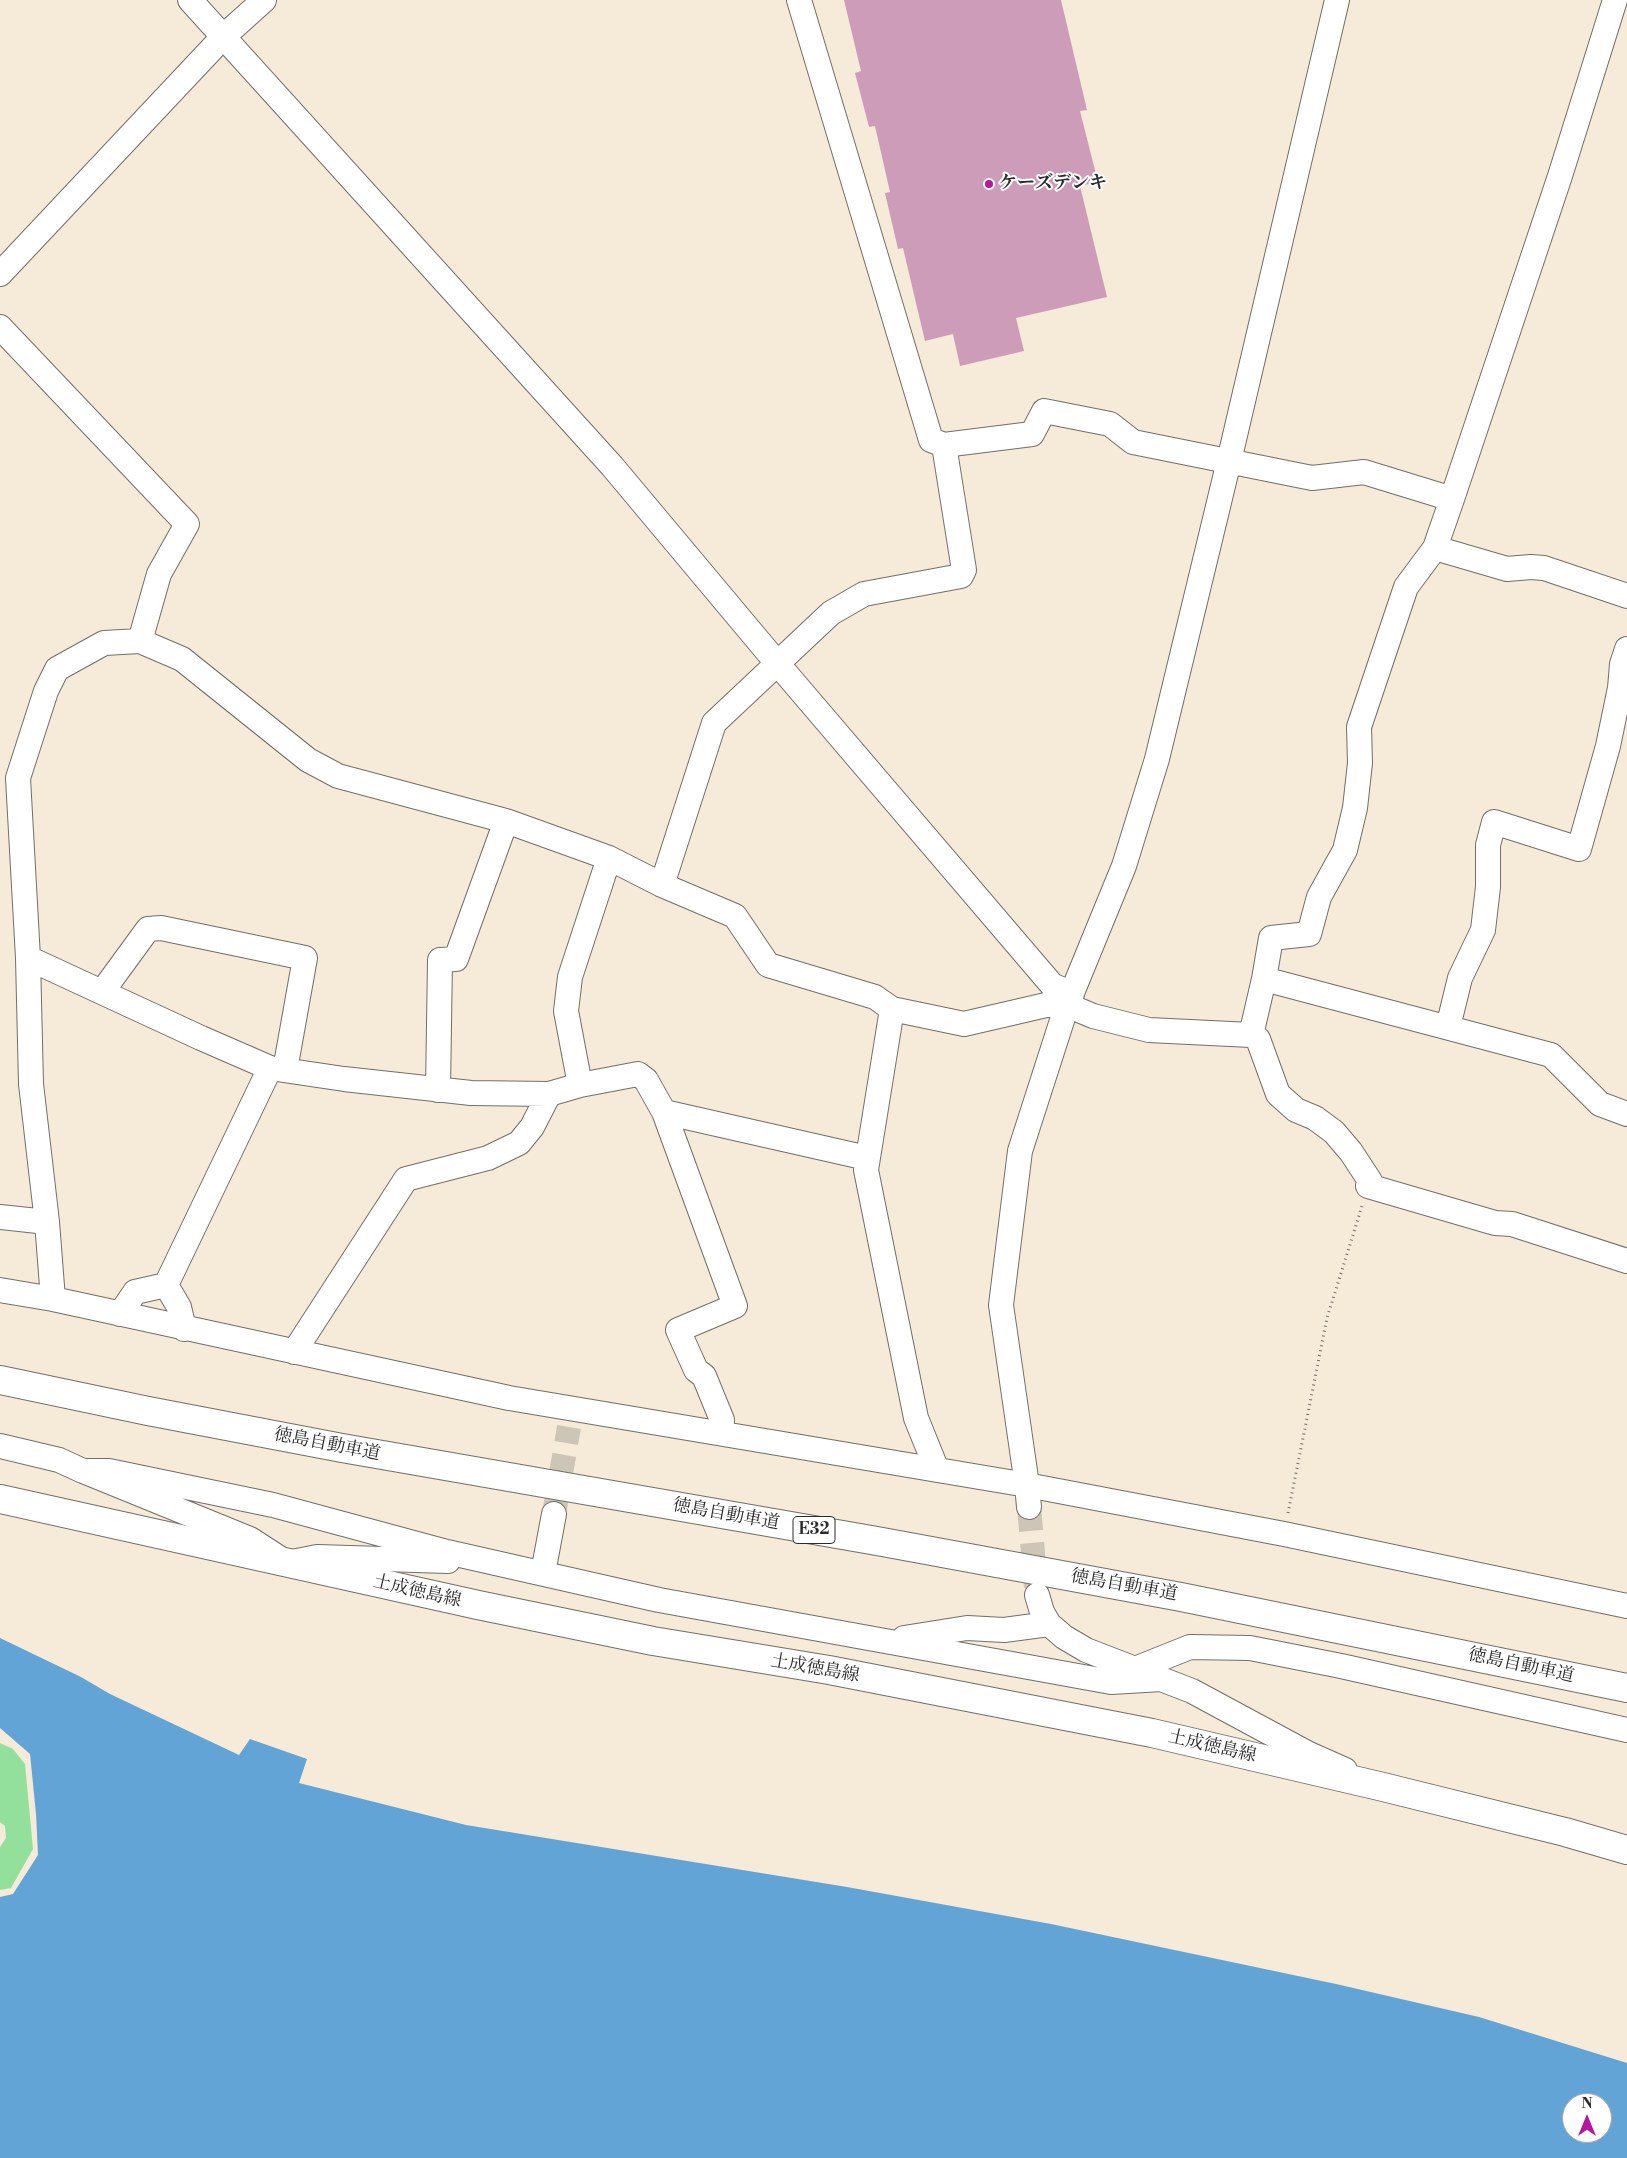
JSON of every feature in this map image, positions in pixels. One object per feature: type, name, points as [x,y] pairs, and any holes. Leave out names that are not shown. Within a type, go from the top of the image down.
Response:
[{"type":"main road","name":"徳島自動車道","points":[[0,1380],[148,1411],[332,1446],[877,1541],[1171,1595],[1627,1688]]},
{"type":"main road","name":"土成徳島線","points":[[0,1499],[478,1606],[643,1639],[829,1670],[1152,1733],[1379,1786],[1565,1832],[1627,1850]]},
{"type":"street","points":[[190,0],[612,466],[777,664],[1052,985],[1093,1016],[1150,1030],[1251,1034],[1258,1039],[1278,1094],[1296,1110],[1315,1118],[1334,1132],[1351,1152],[1370,1181],[1368,1186],[1495,1224],[1512,1224],[1627,1261]]},
{"type":"street","points":[[0,274],[224,36],[264,0]]},
{"type":"street","points":[[799,0],[931,440],[944,445],[1032,434],[1044,411],[1110,424],[1134,442],[1312,478],[1364,472],[1452,499]]},
{"type":"street","points":[[1028,1496],[1001,1305],[1020,1151],[1069,999],[1124,866],[1142,811],[1167,720],[1337,0]]},
{"type":"street","points":[[1251,1034],[1264,980],[1271,938],[1309,934],[1319,896],[1346,850],[1359,772],[1359,727],[1406,587],[1435,548],[1617,13]]},
{"type":"street","points":[[0,327],[187,524],[159,574],[140,641]]},
{"type":"street","points":[[662,885],[714,723],[832,612],[864,594],[961,576],[964,570],[944,445]]},
{"type":"street","points":[[1435,548],[1507,569],[1544,568],[1627,596]]},
{"type":"street","points":[[53,1299],[47,1222],[31,1084],[28,958],[9,777],[57,669],[104,643],[140,641],[182,659],[308,760],[338,776],[506,821],[609,858],[662,885],[735,916],[768,965],[875,997],[892,1009],[964,1024],[1069,999]]},
{"type":"street","points":[[1448,1027],[1460,978],[1483,930],[1488,887],[1488,845],[1494,822],[1579,849],[1608,746],[1620,688],[1622,664],[1627,649]]},
{"type":"street","points":[[438,1090],[440,960],[456,959],[506,821]]},
{"type":"street","points":[[580,1086],[566,1010],[570,977],[609,858]]},
{"type":"street","points":[[102,992],[148,929],[161,928],[305,958],[278,1069],[166,1285]]},
{"type":"street","points":[[28,958],[201,1038],[278,1069],[471,1094],[549,1094],[638,1074],[646,1080],[664,1112],[735,1306],[678,1330],[696,1370],[704,1376],[722,1420],[722,1432]]},
{"type":"street","points":[[1264,980],[1551,1055],[1570,1071],[1600,1104],[1627,1114]]},
{"type":"street","points":[[892,1009],[866,1170],[916,1418],[937,1470]]},
{"type":"street","points":[[294,1352],[406,1179],[488,1158],[519,1143],[532,1127],[549,1094]]},
{"type":"street","points":[[664,1112],[868,1158]]},
{"type":"street","points":[[0,1217],[47,1222]]},
{"type":"street","points":[[120,1314],[134,1292],[166,1285]]},
{"type":"street","points":[[166,1285],[179,1307],[184,1329]]},
{"type":"street","points":[[0,1290],[53,1299],[184,1329],[509,1398],[571,1417],[722,1432],[937,1470],[1028,1496],[1284,1534],[1627,1606]]},
{"type":"street","points":[[0,1446],[59,1460],[250,1538],[287,1563],[318,1557],[452,1562],[475,1558]]},
{"type":"street","points":[[83,1471],[109,1471],[273,1505],[475,1558],[660,1600],[1111,1682],[1162,1679]]},
{"type":"street","points":[[543,1574],[554,1514]]},
{"type":"street","points":[[1037,1595],[1048,1624],[1064,1637],[1086,1650],[1192,1691],[1309,1754],[1379,1786]]},
{"type":"street","points":[[882,1640],[967,1628],[1004,1630],[1048,1624]]},
{"type":"street","points":[[1135,1668],[1190,1647],[1250,1648],[1341,1666],[1627,1730]]},
{"type":"path","points":[[1284,1534],[1327,1318],[1368,1186]]},
{"type":"green space","points":[[0,1743],[13,1749],[25,1764],[33,1849],[11,1888],[0,1890],[0,1847],[6,1838],[5,1826],[0,1822]]},
{"type":"water","points":[[0,1638],[81,1677],[110,1694],[239,1755],[250,1739],[307,1759],[299,1783],[466,1825],[847,1887],[1051,1924],[1336,1984],[1479,2017],[1627,2063],[1627,2158],[0,2158],[0,1897],[13,1894],[38,1855],[30,1754],[0,1728]]},
{"type":"building","name":"ケーズデンキ","points":[[844,0],[1061,0],[1087,110],[1080,111],[1098,182],[1080,186],[1107,297],[1016,318],[1024,351],[960,366],[953,334],[925,341],[903,248],[898,249],[885,193],[890,192],[875,126],[869,127],[855,73],[861,71]]},
{"type":"tunnel","points":[[554,1514],[569,1427]]},
{"type":"tunnel","points":[[1029,1507],[1036,1587]]},
{"type":"place","name":"ケーズデンキ","points":[[989,184]]}]
